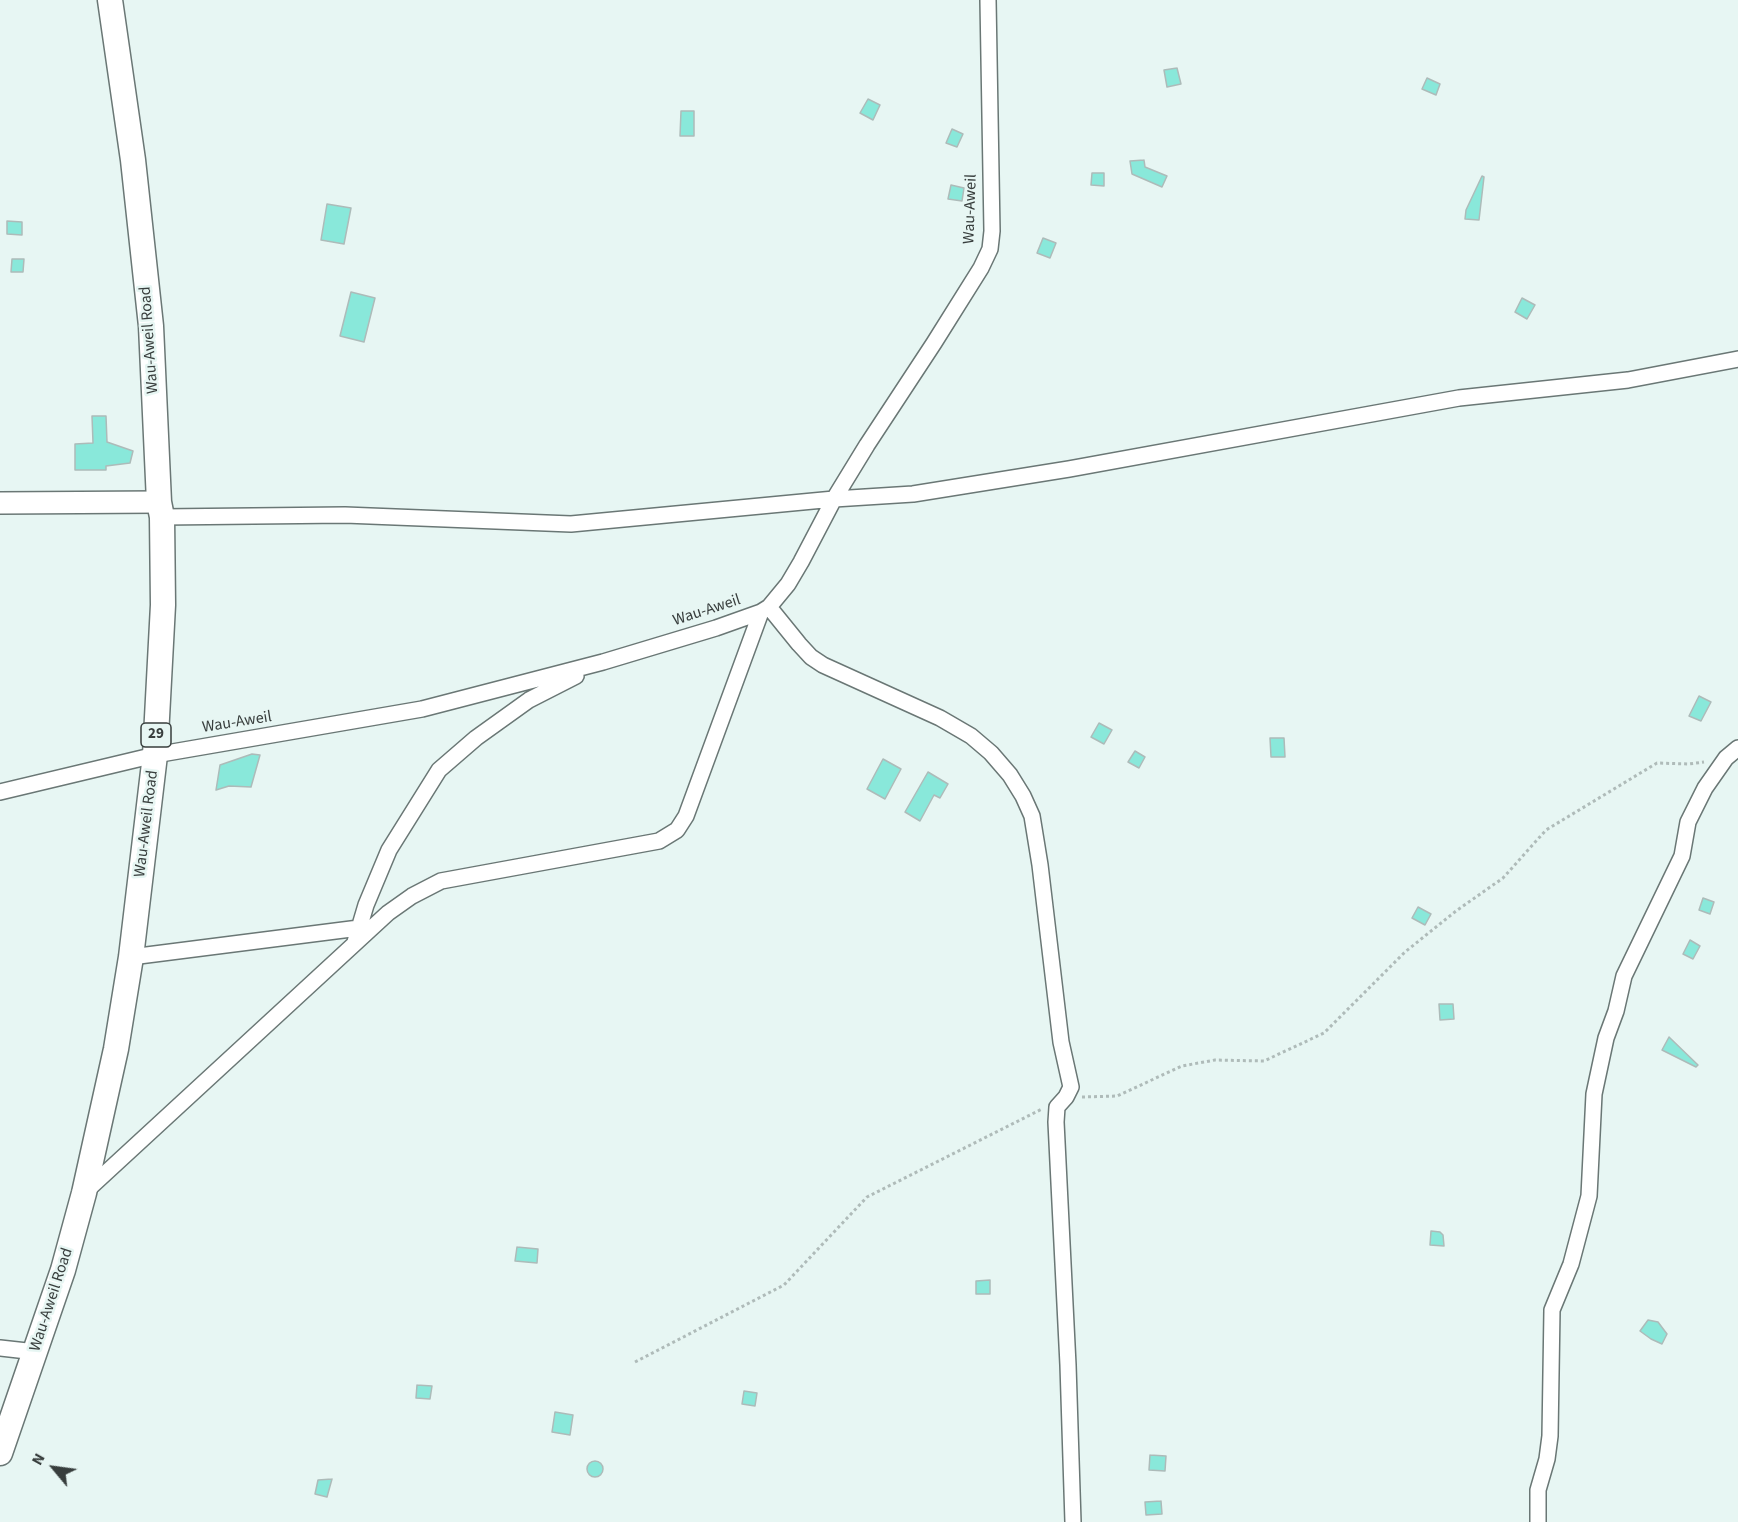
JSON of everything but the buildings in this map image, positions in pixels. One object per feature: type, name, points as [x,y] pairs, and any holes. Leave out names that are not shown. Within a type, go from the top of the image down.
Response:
[{"type":"main road","name":"Wau-Aweil Road","points":[[0,1453],[63,1270],[84,1193],[116,1049],[131,957],[155,754],[163,605],[151,326],[133,160],[110,0]]},
{"type":"street","name":"Wau-Aweil","points":[[0,792],[155,754],[422,709],[603,662],[716,628],[765,610],[788,584],[834,499],[981,268],[990,249],[992,231],[988,0]]},
{"type":"street","points":[[0,503],[571,524],[834,499],[913,494],[1069,469],[1459,398],[1628,380],[1738,359]]},
{"type":"street","points":[[84,1193],[388,913],[412,896],[441,881],[659,841],[677,830],[686,816],[765,610],[811,657],[823,665],[940,718],[971,736],[991,753],[1010,775],[1032,816],[1061,1042],[1071,1087],[1057,1107],[1056,1122],[1073,1522]]},
{"type":"street","points":[[355,943],[366,905],[389,850],[439,770],[476,738],[528,700],[603,662]]},
{"type":"street","points":[[1538,1522],[1538,1490],[1547,1459],[1550,1436],[1552,1310],[1571,1264],[1589,1196],[1594,1094],[1606,1038],[1616,1011],[1624,976],[1682,856],[1688,822],[1705,788],[1732,753]]},
{"type":"street","points":[[131,957],[359,928]]},
{"type":"street","points":[[0,1348],[36,1352]]},
{"type":"path","points":[[635,1362],[784,1285],[867,1197],[1066,1097],[1117,1096],[1182,1066],[1215,1060],[1264,1061],[1324,1033],[1405,952],[1456,910],[1503,878],[1546,830],[1657,763],[1689,764],[1732,753]]}]
